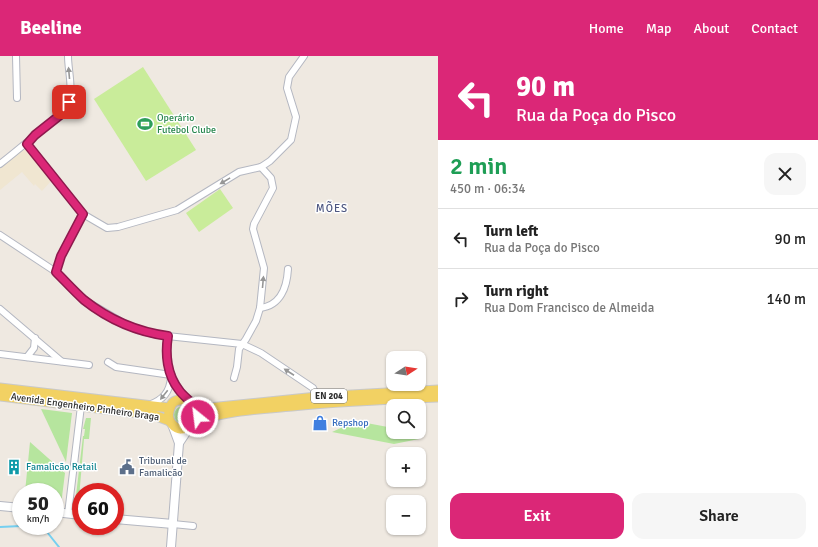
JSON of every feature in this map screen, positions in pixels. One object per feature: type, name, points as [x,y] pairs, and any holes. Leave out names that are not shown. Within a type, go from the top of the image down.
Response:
[{"type":"main road","name":"Avenida Engenheiro Pinheiro Braga","points":[[0,388],[170,408]]},
{"type":"main road","name":"Avenida Engenheiro Pinheiro Braga","points":[[171,422],[168,416],[170,408],[180,400],[191,402],[203,407],[214,407],[317,397],[438,390]]},
{"type":"main road","name":"Avenida Engenheiro Pinheiro Braga","points":[[0,396],[154,415],[171,422],[180,429],[191,427]]},
{"type":"main road","name":"EN 204","points":[[191,427],[211,417],[240,411],[324,403],[438,397]]},
{"type":"main road","points":[[191,402],[198,412],[196,421],[191,427]]},
{"type":"street","points":[[16,56],[17,98]]},
{"type":"street","points":[[0,164],[27,144],[35,135],[67,108],[70,86],[68,56]]},
{"type":"street","points":[[27,144],[83,214],[107,228],[118,227],[177,210],[239,172],[261,166],[270,161],[291,140],[296,117],[287,88],[289,77],[304,56]]},
{"type":"street","points":[[234,378],[239,349],[253,327],[260,308],[264,268],[253,229],[254,224],[273,188],[270,178],[261,166]]},
{"type":"street","points":[[56,272],[61,256],[83,214]]},
{"type":"street","points":[[0,235],[56,272],[81,297],[100,311],[137,330],[168,336],[242,344],[261,353],[313,388],[317,397]]},
{"type":"street","points":[[260,308],[271,305],[281,296],[284,290],[288,269]]},
{"type":"street","points":[[0,309],[61,361]]},
{"type":"street","points":[[168,336],[166,355],[171,375],[178,389],[191,402]]},
{"type":"street","points":[[27,357],[34,348],[35,338]]},
{"type":"street","points":[[0,354],[89,365]]},
{"type":"street","points":[[108,362],[116,367],[171,375]]},
{"type":"street","points":[[146,406],[156,402],[164,396],[171,382],[171,375]]},
{"type":"street","points":[[68,514],[81,406]]},
{"type":"street","points":[[171,422],[179,443],[171,547]]},
{"type":"street","points":[[179,443],[191,427]]},
{"type":"street","points":[[0,506],[12,507]]},
{"type":"street","points":[[64,513],[72,514]]},
{"type":"street","points":[[124,519],[194,526]]},
{"type":"shaded area","points":[[25,150],[32,153],[52,180],[42,191],[35,184],[34,186],[22,172],[0,190],[0,167],[20,151]]},
{"type":"green space","name":"Operário Futebol Clube","points":[[143,67],[196,150],[146,181],[94,99]]},
{"type":"green space","points":[[220,189],[233,208],[199,232],[186,213]]},
{"type":"green space","points":[[179,406],[187,406],[192,411],[190,422],[187,424],[179,424],[174,419],[174,411]]},
{"type":"green space","points":[[41,409],[72,413],[66,462]]},
{"type":"green space","points":[[86,418],[91,418],[89,439],[84,439],[80,483],[77,483],[85,429],[83,429]]},
{"type":"green space","points":[[356,421],[386,427],[386,439],[419,439],[394,444],[332,432]]},
{"type":"green space","points":[[30,442],[65,473],[64,483],[26,483]]},
{"type":"waterway","points":[[0,527],[12,526]]},
{"type":"waterway","points":[[49,535],[59,547]]},
{"type":"place","name":"Operário Futebol Clube","points":[[145,124]]},
{"type":"place","name":"Repshop","points":[[320,423]]},
{"type":"place","name":"Famalicão Retail","points":[[14,467]]},
{"type":"place","name":"Tribunal de Famalicão","points":[[127,467]]},
{"type":"district","name":"MÕES","points":[[332,208]]},
{"type":"route","points":[[69,102],[64,112],[35,135],[27,144],[83,214],[61,256],[56,272],[81,297],[104,313],[137,330],[168,336],[166,355],[171,375],[179,391],[196,407],[198,417]]}]
